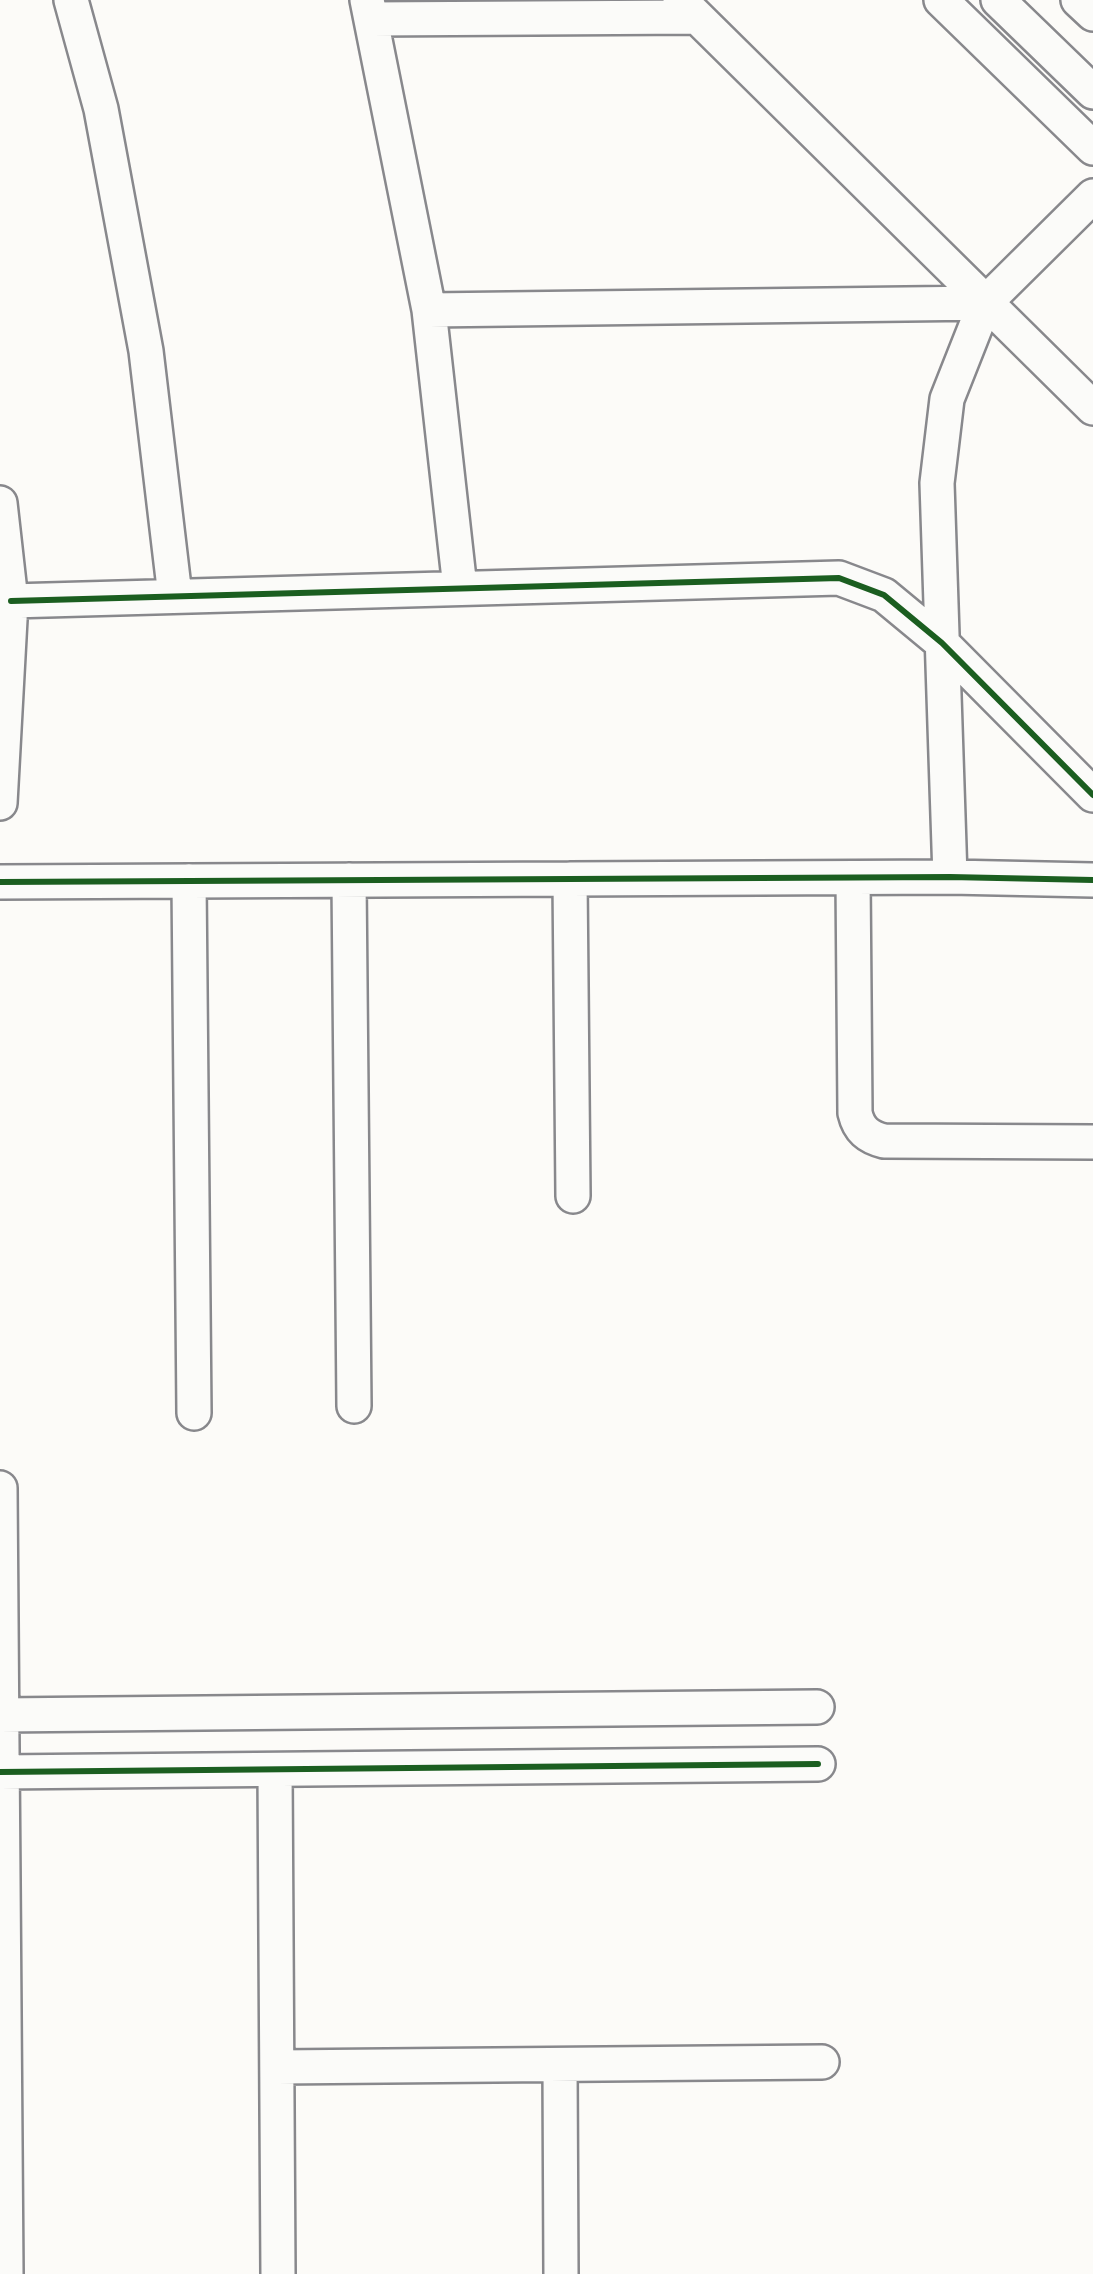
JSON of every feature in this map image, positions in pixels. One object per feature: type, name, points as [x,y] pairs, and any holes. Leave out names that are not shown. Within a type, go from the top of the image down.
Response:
[{"type":"street","points":[[71,0],[101,109],[146,351],[175,596]]},
{"type":"street","points":[[941,0],[1093,148]]},
{"type":"street","points":[[998,0],[1093,92]]},
{"type":"street","points":[[1078,0],[1093,14]]},
{"type":"street","points":[[460,588],[429,310],[369,10],[688,9],[1093,408]]},
{"type":"street","points":[[950,877],[937,483],[947,399],[985,303],[1093,196]]},
{"type":"street","points":[[429,310],[985,303]]},
{"type":"street","points":[[0,503],[11,602],[0,803]]},
{"type":"street","points":[[11,602],[839,578],[884,595],[942,643],[1093,795]]},
{"type":"street","points":[[0,882],[950,877],[1093,880]]},
{"type":"street","points":[[853,878],[855,1113],[858,1124],[865,1133],[884,1141],[1093,1142]]},
{"type":"street","points":[[570,879],[573,1196]]},
{"type":"street","points":[[350,880],[354,1406]]},
{"type":"street","points":[[189,881],[194,1413]]},
{"type":"street","points":[[0,1488],[6,2274]]},
{"type":"street","points":[[1,1715],[817,1707]]},
{"type":"street","points":[[1,1772],[818,1764]]},
{"type":"street","points":[[275,1770],[278,2274]]},
{"type":"street","points":[[277,2067],[822,2062]]},
{"type":"street","points":[[560,2065],[561,2274]]},
{"type":"cycle path","points":[[11,601],[839,578],[884,595],[942,643],[1093,795]]},
{"type":"cycle path","points":[[0,882],[950,877],[1093,880]]},
{"type":"cycle path","points":[[0,1772],[818,1764]]}]
